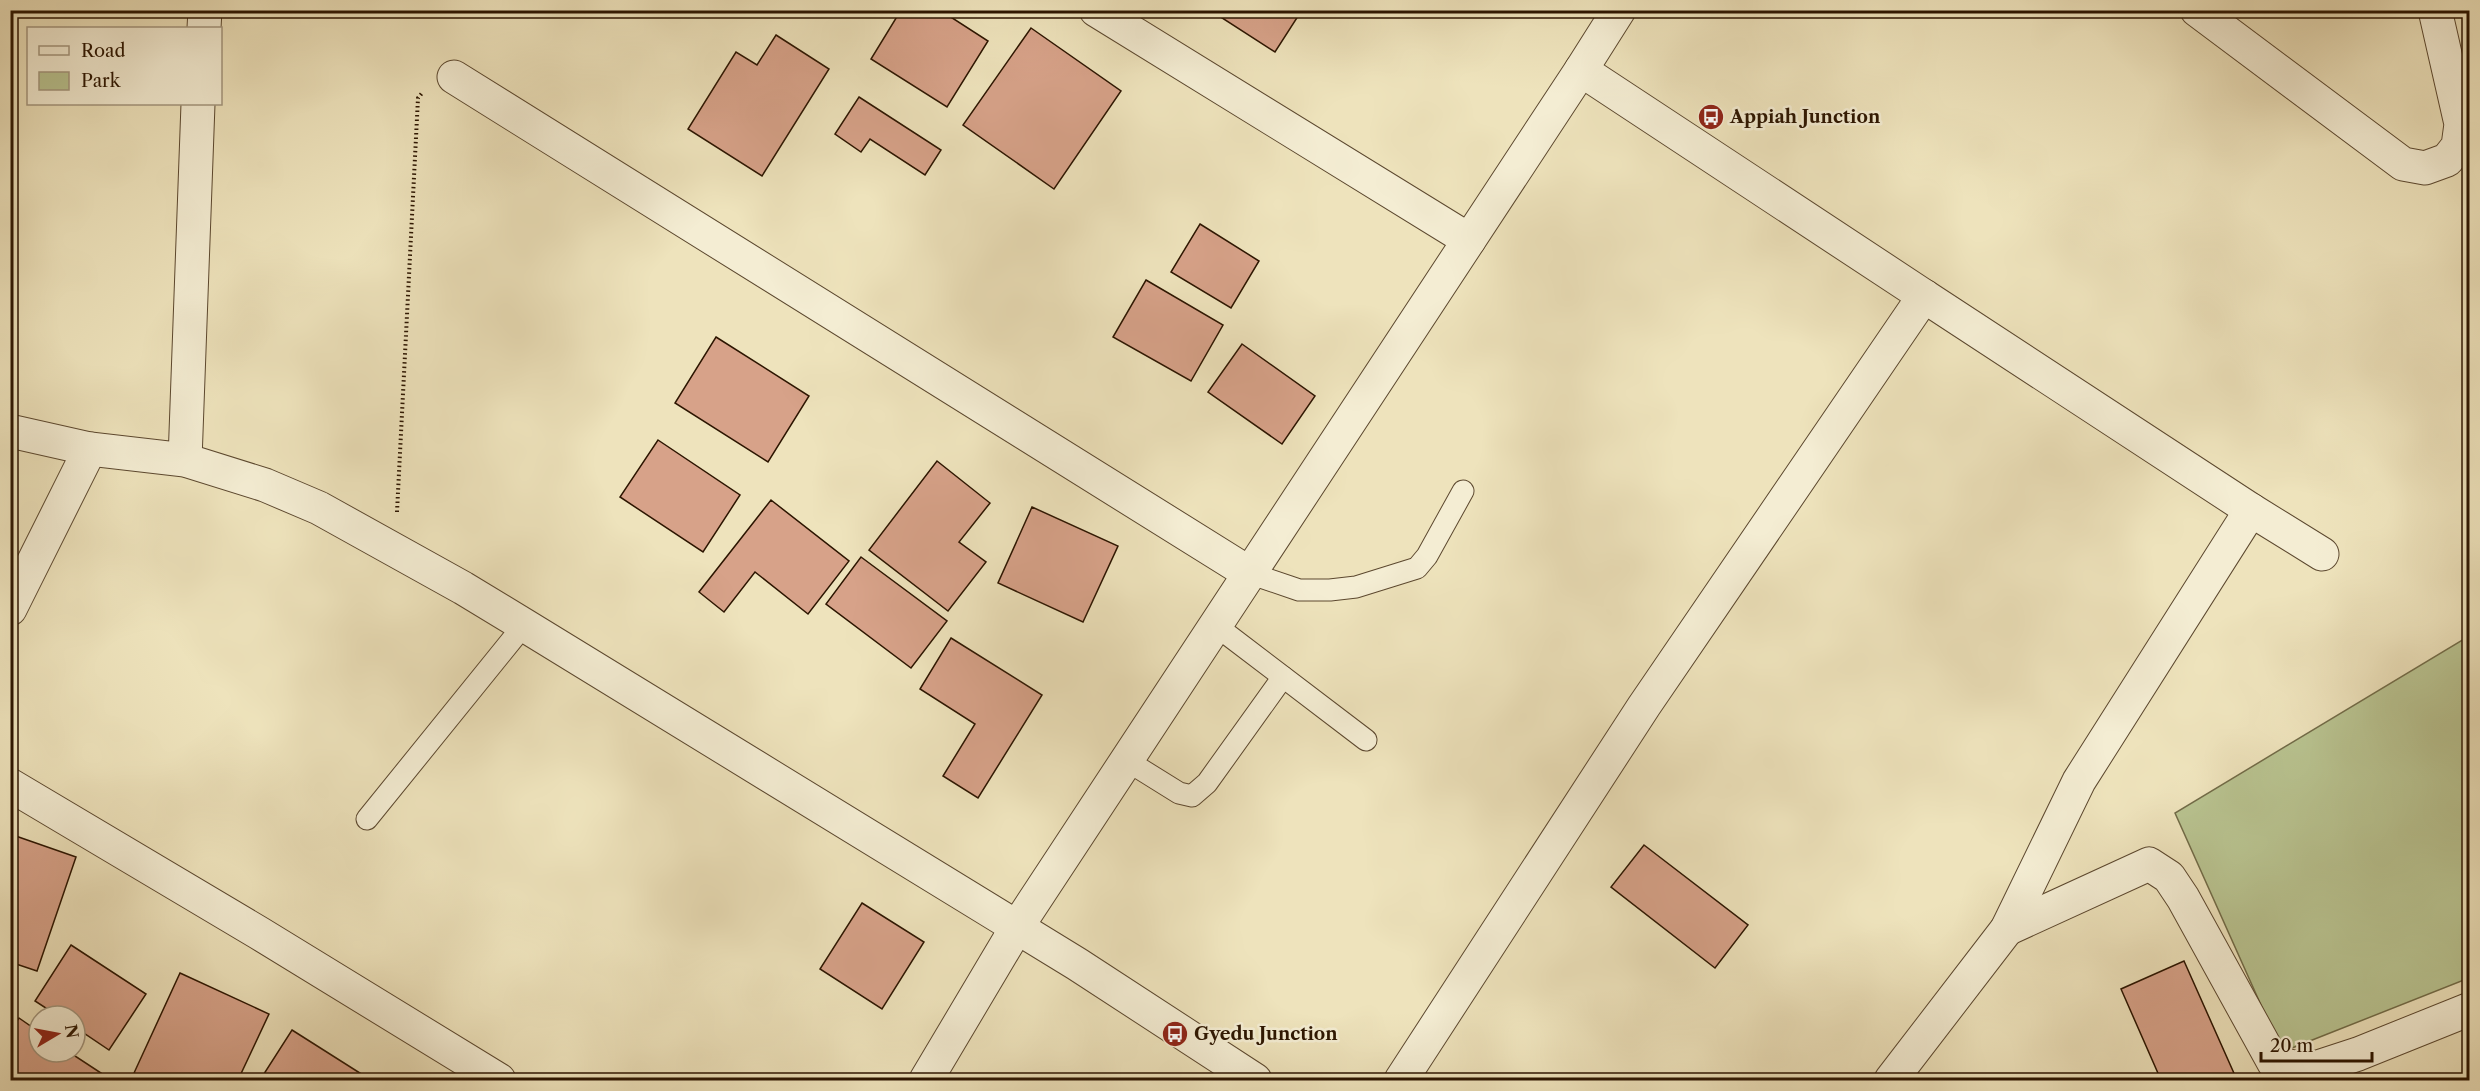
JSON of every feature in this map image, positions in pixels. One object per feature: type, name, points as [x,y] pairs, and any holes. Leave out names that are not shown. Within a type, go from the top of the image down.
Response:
[{"type":"street","points":[[204,27],[205,10]]},
{"type":"street","points":[[1096,10],[1468,240]]},
{"type":"street","points":[[926,1080],[1017,927],[1619,10]]},
{"type":"street","points":[[2197,10],[2403,164],[2425,168],[2447,160],[2458,146],[2461,124],[2435,10]]},
{"type":"street","points":[[1581,70],[2251,510],[2322,554]]},
{"type":"street","points":[[454,77],[1249,573]]},
{"type":"street","points":[[185,460],[198,105]]},
{"type":"street","points":[[1401,1080],[1644,706],[1924,296]]},
{"type":"street","points":[[10,431],[90,448],[185,460],[265,485],[319,508],[463,588],[524,625],[1017,927],[1255,1080]]},
{"type":"street","points":[[10,609],[90,448]]},
{"type":"street","points":[[1891,1080],[2007,929],[2085,772],[2251,510]]},
{"type":"street","points":[[10,785],[499,1080]]},
{"type":"street","points":[[2007,929],[2149,864],[2169,877],[2183,898],[2274,1063],[2309,1070],[2358,1054],[2469,1009]]},
{"type":"lane","points":[[1249,573],[1299,590],[1330,590],[1356,587],[1417,568],[1428,556],[1463,491]]},
{"type":"lane","points":[[367,819],[524,625]]},
{"type":"lane","points":[[1215,625],[1365,740]]},
{"type":"lane","points":[[1126,760],[1179,793],[1192,796],[1207,783],[1283,677]]},
{"type":"path","points":[[395,552],[418,98],[428,83],[440,75],[454,77]]},
{"type":"green space","points":[[2469,636],[2469,978],[2282,1052],[2175,813]]},
{"type":"building","points":[[901,10],[940,10],[988,41],[947,107],[871,59]]},
{"type":"building","points":[[1222,10],[1302,10],[1275,52],[1219,16]]},
{"type":"building","points":[[1031,28],[1121,91],[1054,189],[963,125]]},
{"type":"building","points":[[776,35],[829,69],[762,176],[688,129],[736,52],[757,65]]},
{"type":"building","points":[[859,97],[941,150],[925,175],[870,139],[861,152],[835,134]]},
{"type":"building","points":[[1200,224],[1259,261],[1231,308],[1171,272]]},
{"type":"building","points":[[1146,280],[1223,325],[1191,381],[1113,337]]},
{"type":"building","points":[[716,337],[809,396],[768,462],[675,403]]},
{"type":"building","points":[[1242,344],[1315,396],[1282,444],[1208,392]]},
{"type":"building","points":[[658,440],[740,495],[703,552],[620,497]]},
{"type":"building","points":[[937,461],[990,503],[959,542],[986,562],[948,611],[869,550]]},
{"type":"building","points":[[771,500],[849,561],[808,614],[755,572],[724,612],[699,592]]},
{"type":"building","points":[[1032,507],[1118,546],[1083,622],[998,583]]},
{"type":"building","points":[[861,557],[947,621],[911,668],[826,604]]},
{"type":"building","points":[[951,638],[1042,695],[978,798],[943,776],[975,724],[920,689]]},
{"type":"building","points":[[10,834],[76,857],[37,971],[10,962]]},
{"type":"building","points":[[1644,845],[1748,925],[1715,968],[1611,887]]},
{"type":"building","points":[[862,903],[924,942],[882,1009],[820,969]]},
{"type":"building","points":[[71,945],[146,994],[109,1050],[87,1035],[87,1004],[40,1004],[35,1001]]},
{"type":"building","points":[[2184,961],[2237,1080],[2161,1080],[2121,989]]},
{"type":"building","points":[[180,973],[269,1014],[238,1080],[150,1080],[134,1073]]},
{"type":"building","points":[[19,1018],[27,1024],[27,1064],[87,1064],[101,1073],[96,1080],[10,1080],[10,1031]]},
{"type":"building","points":[[292,1030],[363,1075],[359,1080],[260,1080]]},
{"type":"place","name":"Appiah Junction","points":[[1711,117]]},
{"type":"place","name":"Gyedu Junction","points":[[1175,1034]]}]
